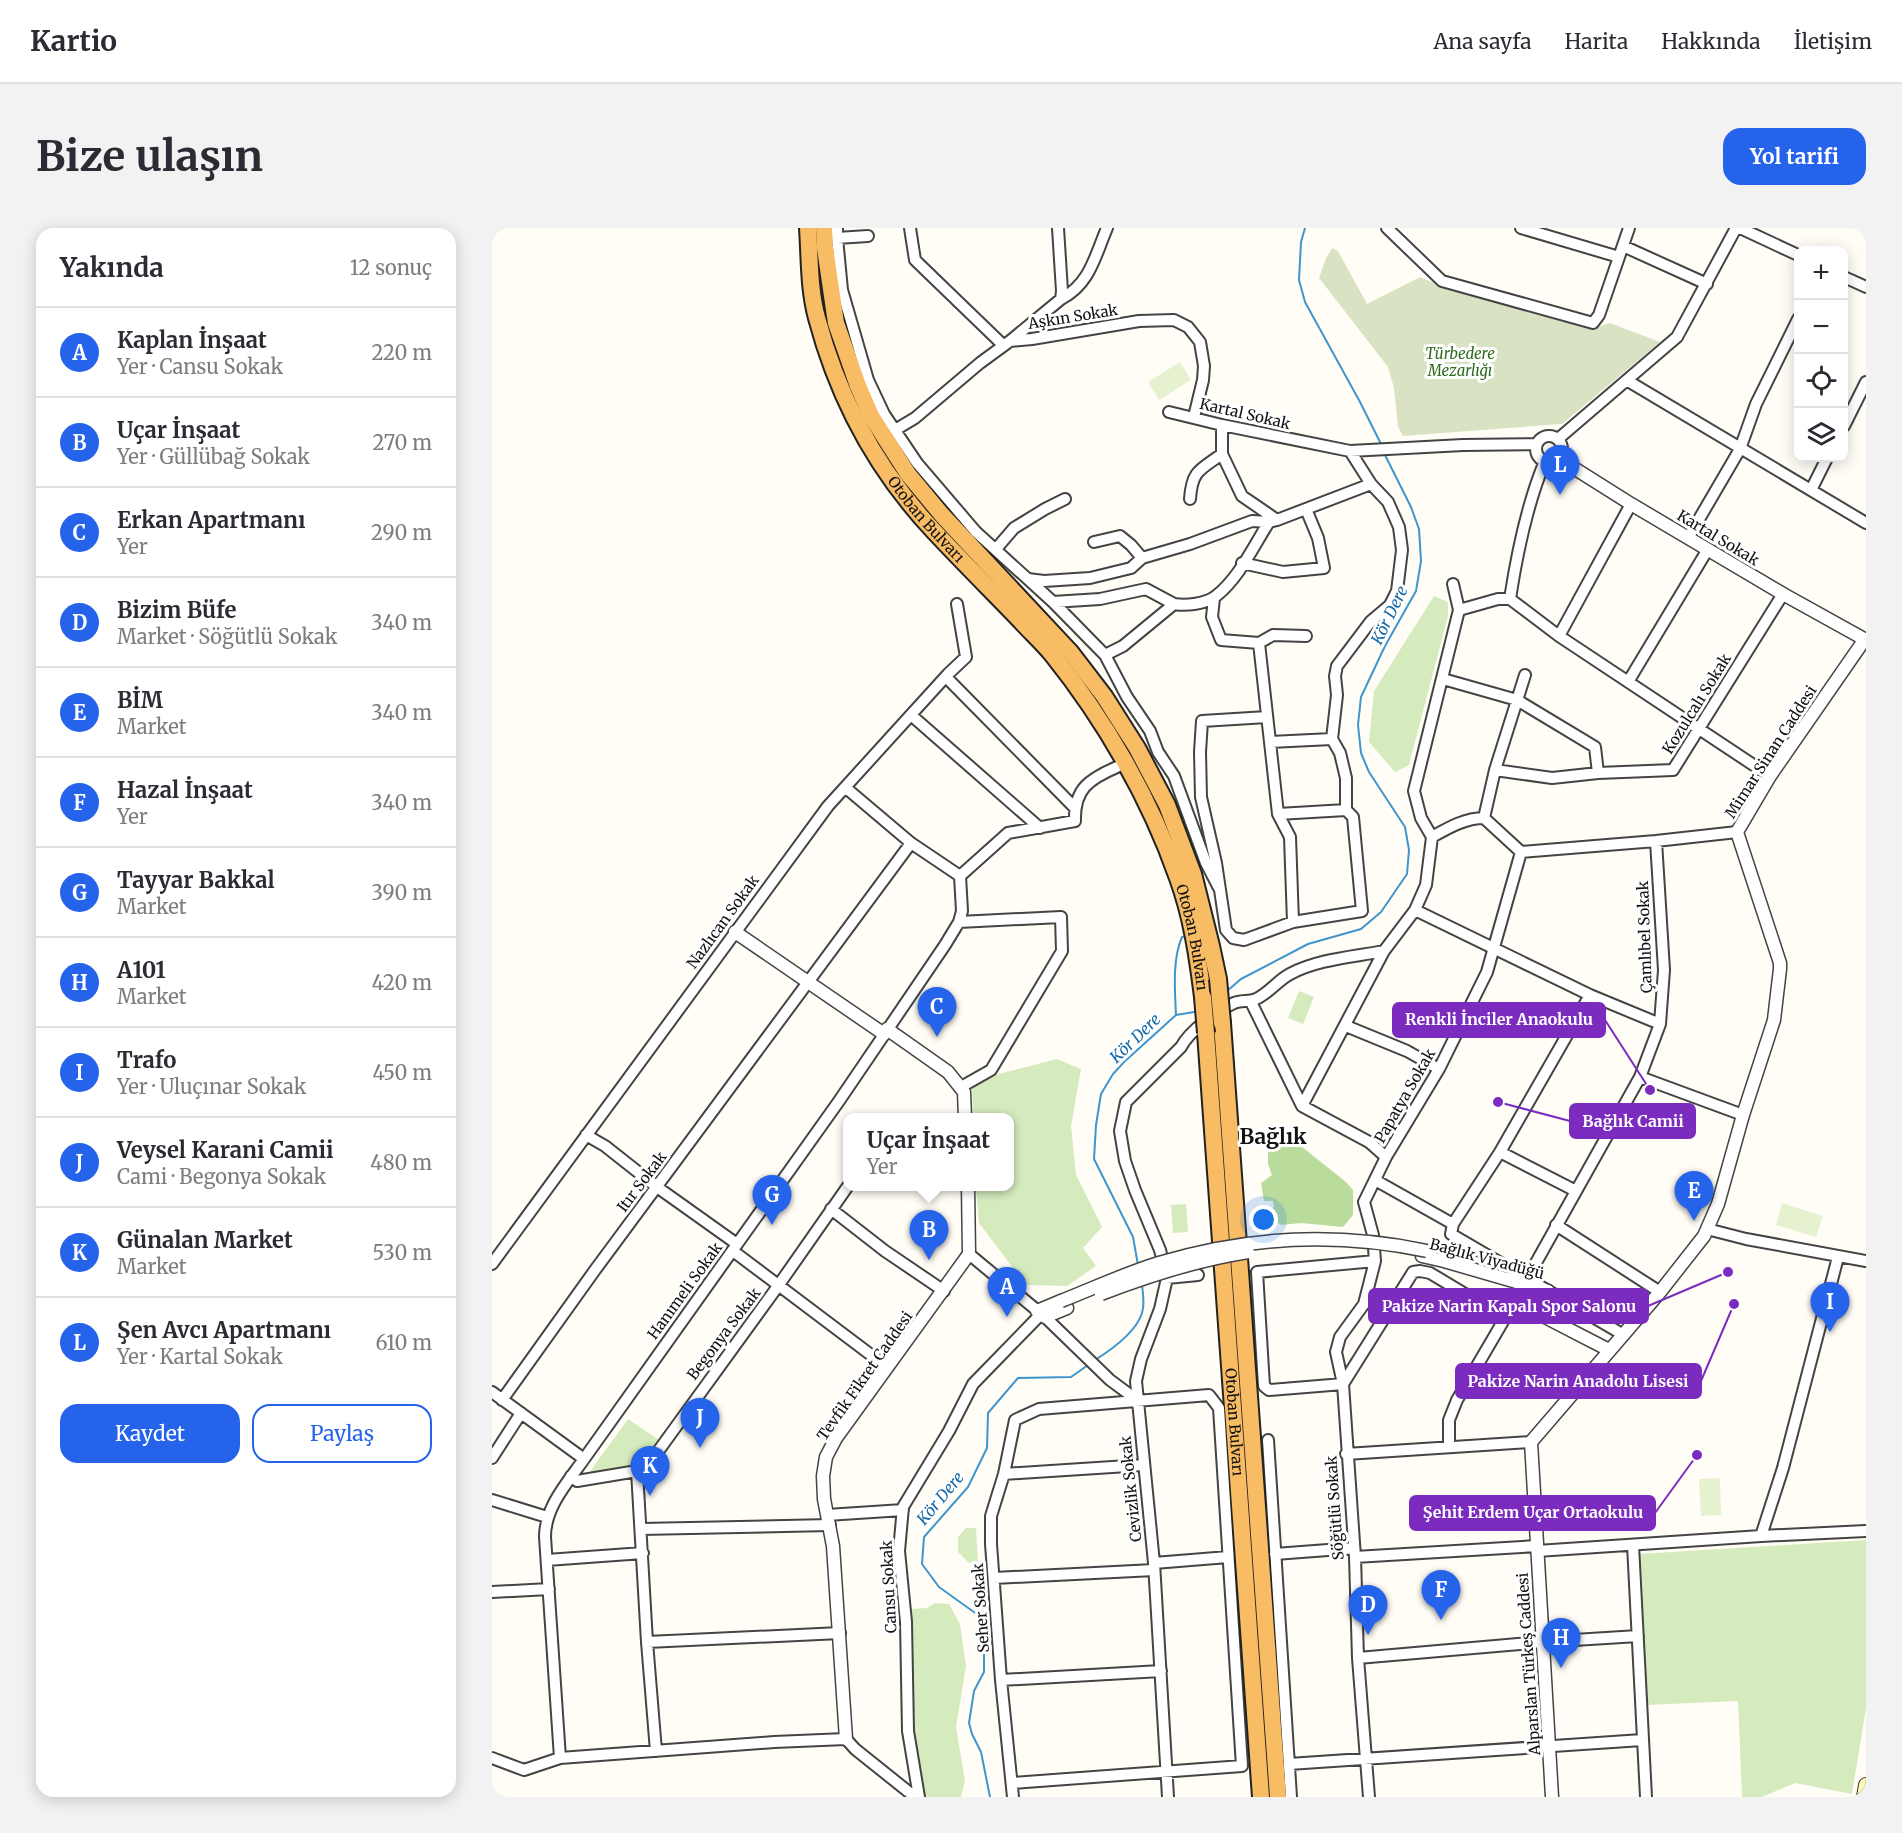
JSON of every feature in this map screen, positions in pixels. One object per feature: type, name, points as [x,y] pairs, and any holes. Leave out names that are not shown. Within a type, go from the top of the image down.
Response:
[{"type":"highway","name":"Otoban Bulvarı","points":[[808,228],[816,316],[844,396],[860,429],[894,484],[917,512],[1051,653],[1101,720],[1157,823],[1179,879],[1197,950],[1203,997],[1261,1797]]},
{"type":"highway","name":"Otoban Bulvarı","points":[[832,231],[825,248],[836,323],[871,416],[908,474],[942,515],[1071,653],[1104,696],[1137,748],[1167,805],[1193,874],[1218,979],[1278,1797]]},
{"type":"main road","points":[[1864,1797],[1866,1785]]},
{"type":"street","points":[[910,228],[915,260],[1006,343]]},
{"type":"street","points":[[1058,228],[1061,299]]},
{"type":"street","points":[[895,430],[915,418],[1082,284],[1107,228]]},
{"type":"street","points":[[1521,228],[1544,231],[1621,251],[1707,284]]},
{"type":"street","points":[[1389,229],[1442,281],[1593,323],[1599,315],[1629,228]]},
{"type":"street","points":[[1558,439],[1677,338],[1736,228]]},
{"type":"street","points":[[1740,228],[1794,253]]},
{"type":"street","points":[[868,236],[832,231],[842,290],[868,380],[884,414],[917,464],[976,532],[1053,602],[1105,655],[1127,697],[1150,731],[1158,752],[1174,776],[1206,863],[1219,888]]},
{"type":"street","points":[[1848,279],[1866,287]]},
{"type":"street","name":"Aşkın Sokak","points":[[1006,343],[1139,321],[1174,320],[1182,323],[1200,342],[1203,355],[1203,380],[1194,417]]},
{"type":"street","points":[[1688,538],[1740,449],[1756,404],[1794,327]]},
{"type":"street","points":[[1628,381],[1866,523]]},
{"type":"street","points":[[1848,418],[1866,382]]},
{"type":"street","name":"Kartal Sokak","points":[[1169,412],[1350,452],[1463,444],[1537,444]]},
{"type":"street","points":[[1222,425],[1222,454],[1242,496],[1273,521]]},
{"type":"street","points":[[1546,436],[1554,436],[1558,439],[1563,448],[1561,455],[1549,462],[1542,460],[1537,454],[1537,444],[1540,440],[1546,436]]},
{"type":"street","points":[[1267,717],[1202,721],[1201,798],[1216,863],[1226,930],[1233,938],[1244,940],[1293,922],[1362,911],[1353,817],[1346,810],[1346,778],[1340,753],[1332,739],[1337,695],[1335,676],[1337,666],[1371,621],[1390,605],[1397,591],[1402,550],[1399,527],[1388,502],[1371,484],[1350,452]]},
{"type":"street","points":[[1190,499],[1191,481],[1199,471],[1222,454]]},
{"type":"street","name":"Kartal Sokak","points":[[1558,458],[1688,538],[1865,640]]},
{"type":"street","points":[[1510,599],[1514,572],[1532,499],[1545,461]]},
{"type":"street","points":[[1811,490],[1825,462]]},
{"type":"street","points":[[1028,579],[1044,581],[1090,578],[1131,568],[1142,558],[1190,544],[1252,521],[1273,521],[1371,484]]},
{"type":"street","points":[[996,549],[1014,528],[1065,499]]},
{"type":"street","points":[[1559,636],[1631,504]]},
{"type":"street","points":[[1242,564],[1283,572],[1324,568],[1318,538],[1306,509]]},
{"type":"street","points":[[1053,602],[1100,599],[1146,589],[1174,604],[1187,606],[1214,598],[1236,574],[1273,521]]},
{"type":"street","points":[[1094,542],[1120,536],[1142,558]]},
{"type":"street","points":[[1628,682],[1708,549]]},
{"type":"street","points":[[1299,571],[1320,578]]},
{"type":"street","points":[[1302,1106],[1384,951],[1415,910],[1426,885],[1432,837],[1421,818],[1414,790],[1459,610],[1453,584]]},
{"type":"street","name":"Kozulcalı Sokak","points":[[1496,770],[1552,778],[1598,773],[1673,770],[1783,594]]},
{"type":"street","points":[[1214,598],[1212,617],[1221,640],[1259,643],[1273,635],[1306,636]]},
{"type":"street","points":[[1459,610],[1498,599],[1510,599],[1559,636],[1770,776]]},
{"type":"street","name":"Nazlıcan Sokak","points":[[492,1264],[828,806],[966,657],[957,604]]},
{"type":"street","points":[[1105,655],[1123,646],[1174,604]]},
{"type":"street","name":"Mimar Sinan Caddesi","points":[[1531,1442],[1660,1292],[1704,1236],[1718,1204],[1743,1115],[1774,1020],[1780,963],[1737,832],[1770,776],[1865,640]]},
{"type":"street","points":[[1259,643],[1278,814],[1290,837],[1293,922]]},
{"type":"street","points":[[1484,818],[1525,675]]},
{"type":"street","points":[[946,677],[1075,808]]},
{"type":"street","points":[[1443,679],[1517,700],[1595,747],[1598,773]]},
{"type":"street","points":[[911,715],[1040,828]]},
{"type":"street","points":[[1270,742],[1332,739]]},
{"type":"street","points":[[846,788],[911,843],[960,876],[1008,833],[1075,821],[1075,808],[1080,790],[1102,774],[1118,767]]},
{"type":"street","points":[[1278,814],[1346,810]]},
{"type":"street","points":[[1432,837],[1472,818],[1484,818],[1521,852],[1737,832]]},
{"type":"street","name":"Çamlıbel Sokak","points":[[1449,1447],[1449,1420],[1457,1400],[1640,1077],[1660,1023],[1664,970],[1656,841]]},
{"type":"street","name":"Itır Sokak","points":[[502,1400],[911,843]]},
{"type":"street","name":"Papatya Sokak","points":[[1336,1352],[1340,1337],[1364,1304],[1375,1261],[1373,1235],[1364,1202],[1386,1157],[1439,1069],[1487,972],[1521,852]]},
{"type":"street","name":"Hanımeli Sokak","points":[[560,1758],[545,1526],[550,1508],[839,1101],[945,945],[959,921],[962,910],[960,876]]},
{"type":"street","points":[[1415,910],[1590,995],[1660,1023]]},
{"type":"street","points":[[959,921],[1060,917],[1062,951],[991,1070],[961,1087]]},
{"type":"street","points":[[735,932],[807,982],[948,1072],[964,1092],[965,1113]]},
{"type":"street","points":[[1198,1275],[1167,1278],[1160,1250],[1125,1161],[1120,1131],[1126,1102],[1181,1047],[1194,1029],[1236,1002],[1251,1002],[1264,995],[1277,982],[1290,974],[1313,965],[1384,951]]},
{"type":"street","points":[[1452,1229],[1500,1152],[1590,995]]},
{"type":"street","points":[[1251,1002],[1302,1106],[1369,1142],[1386,1157]]},
{"type":"street","points":[[1346,1026],[1407,1051],[1439,1069]]},
{"type":"street","points":[[1640,1077],[1743,1115]]},
{"type":"street","points":[[586,1135],[605,1146],[735,1248],[778,1286],[887,1367]]},
{"type":"street","points":[[1500,1152],[1576,1191]]},
{"type":"street","points":[[1375,1180],[1452,1229],[1525,1281]]},
{"type":"street","name":"Begonya Sokak","points":[[636,1471],[646,1468],[844,1191]]},
{"type":"street","points":[[968,1191],[969,1254],[1041,1314],[1110,1380],[1137,1400],[1209,1395],[1219,1408],[1242,1766],[1012,1783]]},
{"type":"street","points":[[831,1209],[885,1251],[944,1291]]},
{"type":"street","points":[[1556,1225],[1660,1292]]},
{"type":"street","points":[[1707,1229],[1746,1239],[1866,1261]]},
{"type":"street","name":"Bağlık Viyadüğü","points":[[1041,1314],[1157,1263],[1218,1248],[1280,1239],[1335,1238],[1388,1243],[1424,1253],[1473,1262],[1548,1291]]},
{"type":"street","name":"Tevfik Fikret Caddesi","points":[[846,1739],[840,1634],[823,1476],[826,1457],[836,1438],[969,1254]]},
{"type":"street","points":[[1761,1536],[1783,1468],[1838,1257]]},
{"type":"street","points":[[1375,1261],[1257,1272],[1264,1386],[1269,1390],[1343,1384],[1413,1272],[1420,1271],[1430,1274],[1505,1318]]},
{"type":"street","name":"Cevizlik Sokak","points":[[1167,1278],[1160,1309],[1141,1359],[1136,1381],[1154,1566],[1168,1797]]},
{"type":"street","points":[[1548,1291],[1622,1334]]},
{"type":"street","points":[[1515,1301],[1609,1350]]},
{"type":"street","name":"Cansu Sokak","points":[[917,1797],[908,1731],[906,1622],[899,1551],[903,1510],[949,1431],[973,1384],[1041,1314]]},
{"type":"street","name":"Söğütlü Sokak","points":[[1336,1352],[1343,1384],[1358,1658],[1369,1797]]},
{"type":"street","points":[[492,1392],[584,1459]]},
{"type":"street","name":"Seher Sokak","points":[[1013,1797],[1001,1680],[991,1516],[1004,1474],[1015,1420],[1039,1409],[1137,1400]]},
{"type":"street","points":[[492,1458],[521,1413]]},
{"type":"street","points":[[1268,1440],[1291,1797]]},
{"type":"street","points":[[1346,1454],[1531,1442]]},
{"type":"street","name":"Alparslan Türkeş Caddesi","points":[[1531,1442],[1552,1797]]},
{"type":"street","points":[[1004,1474],[1143,1465]]},
{"type":"street","points":[[572,1476],[577,1481],[636,1471],[656,1751]]},
{"type":"street","points":[[492,1500],[547,1517]]},
{"type":"street","points":[[640,1529],[828,1520],[903,1510]]},
{"type":"street","points":[[1275,1554],[1537,1549],[1866,1531]]},
{"type":"street","points":[[1633,1545],[1646,1797]]},
{"type":"street","points":[[547,1560],[643,1553]]},
{"type":"street","points":[[994,1578],[1154,1566],[1228,1557]]},
{"type":"street","points":[[492,1592],[549,1589]]},
{"type":"street","points":[[647,1642],[840,1634]]},
{"type":"street","points":[[1358,1658],[1638,1636]]},
{"type":"street","points":[[1001,1680],[1161,1671]]},
{"type":"street","points":[[492,1758],[524,1770],[560,1758],[846,1739],[855,1749],[917,1797]]},
{"type":"street","points":[[1289,1764],[1642,1740]]},
{"type":"green space","name":"Türbedere Mezarlığı","points":[[1332,248],[1338,251],[1367,304],[1420,277],[1439,285],[1594,328],[1610,323],[1660,342],[1562,424],[1403,436],[1398,427],[1394,388],[1388,367],[1319,278]]},
{"type":"green space","points":[[1180,362],[1191,380],[1159,400],[1148,382]]},
{"type":"green space","points":[[1434,596],[1448,602],[1448,616],[1409,765],[1395,772],[1369,742],[1374,691]]},
{"type":"green space","points":[[1299,991],[1314,997],[1303,1024],[1288,1018]]},
{"type":"green space","points":[[1057,1059],[1081,1069],[1071,1126],[1076,1175],[1102,1227],[1083,1248],[1096,1266],[1067,1286],[1026,1285],[979,1223],[976,1191],[1014,1191],[1014,1113],[973,1113],[972,1089],[991,1076]]},
{"type":"green space","points":[[1268,1132],[1292,1139],[1353,1190],[1353,1215],[1343,1227],[1301,1223],[1281,1225],[1268,1215],[1274,1206],[1273,1201],[1264,1201],[1261,1183],[1272,1175],[1268,1164]]},
{"type":"green space","points":[[1782,1203],[1823,1216],[1816,1237],[1776,1225]]},
{"type":"green space","points":[[1186,1204],[1188,1232],[1173,1233],[1171,1205]]},
{"type":"green space","points":[[628,1419],[659,1440],[642,1463],[591,1474],[591,1470]]},
{"type":"green space","points":[[1720,1478],[1721,1515],[1701,1516],[1699,1479]]},
{"type":"green space","points":[[966,1528],[976,1528],[978,1562],[969,1563],[958,1552],[958,1537]]},
{"type":"green space","points":[[1866,1540],[1866,1708],[1852,1794],[1795,1783],[1762,1797],[1742,1797],[1738,1701],[1646,1705],[1639,1554]]},
{"type":"green space","points":[[935,1603],[949,1604],[960,1624],[966,1666],[956,1727],[965,1781],[961,1797],[926,1797],[913,1731],[911,1609],[927,1608]]},
{"type":"waterway","name":"Kör Dere","points":[[1305,228],[1301,242],[1299,280],[1305,302],[1381,444]]},
{"type":"waterway","name":"Kör Dere","points":[[1227,991],[1241,979],[1308,944],[1361,929],[1381,912],[1407,874],[1409,850],[1405,827],[1369,772],[1361,753],[1358,725],[1361,697],[1385,646],[1416,591],[1421,561],[1419,529],[1411,507],[1384,453]]},
{"type":"waterway","points":[[1176,1015],[1175,965],[1183,937]]},
{"type":"waterway","name":"Kör Dere","points":[[1138,1265],[1133,1237],[1094,1159],[1101,1094],[1113,1074],[1124,1062],[1176,1015],[1194,1012]]},
{"type":"waterway","name":"Kör Dere","points":[[1095,1360],[1122,1340],[1139,1320],[1144,1299],[1142,1285]]},
{"type":"waterway","name":"Kör Dere","points":[[990,1797],[981,1752],[969,1723],[974,1691],[984,1672],[984,1627],[978,1615],[939,1587],[922,1564],[924,1537],[968,1487],[987,1448],[988,1413],[1018,1378],[1071,1377],[1088,1365]]},
{"type":"place","name":"Şen Avcı Apartmanı","points":[[1560,495]]},
{"type":"place","name":"Erkan Apartmanı","points":[[937,1037]]},
{"type":"place","name":"Renkli İnciler Anaokulu","points":[[1650,1090]]},
{"type":"place","name":"Bağlık Camii","points":[[1498,1102]]},
{"type":"place","name":"BİM","points":[[1694,1221]]},
{"type":"place","name":"Tayyar Bakkal","points":[[772,1225]]},
{"type":"place","name":"Uçar İnşaat","points":[[929,1260]]},
{"type":"place","name":"Pakize Narin Kapalı Spor Salonu","points":[[1728,1272]]},
{"type":"place","name":"Pakize Narin Anadolu Lisesi","points":[[1734,1304]]},
{"type":"place","name":"Kaplan İnşaat","points":[[1007,1317]]},
{"type":"place","name":"Trafo","points":[[1830,1332]]},
{"type":"place","name":"Veysel Karani Camii","points":[[700,1448]]},
{"type":"place","name":"Şehit Erdem Uçar Ortaokulu","points":[[1697,1455]]},
{"type":"place","name":"Günalan Market","points":[[650,1496]]},
{"type":"place","name":"Hazal İnşaat","points":[[1441,1620]]},
{"type":"place","name":"Bizim Büfe","points":[[1368,1635]]},
{"type":"place","name":"A101","points":[[1561,1668]]},
{"type":"district","name":"Bağlık","points":[[1273,1137]]}]
